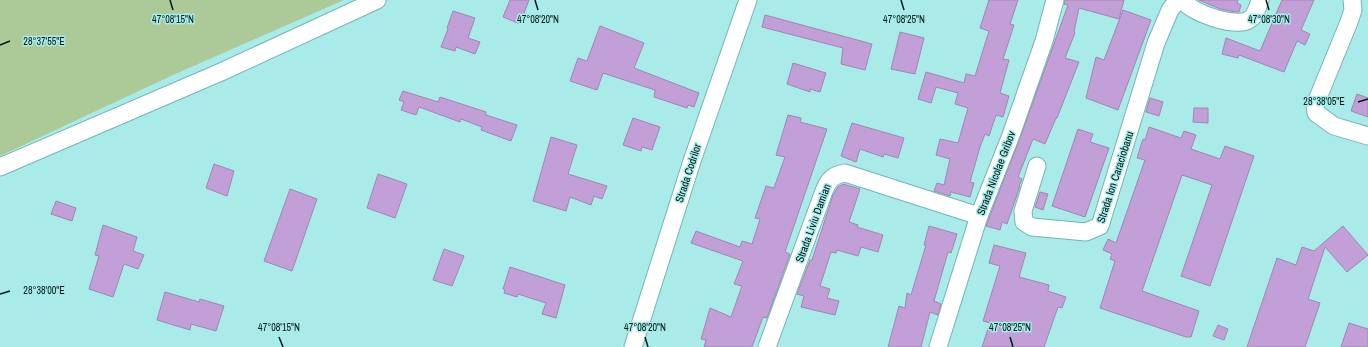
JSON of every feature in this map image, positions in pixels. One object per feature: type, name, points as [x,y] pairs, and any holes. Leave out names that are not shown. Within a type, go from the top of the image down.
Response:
[{"type":"street","points":[[0,167],[221,72],[377,0]]},
{"type":"street","name":"Strada Codrilor","points":[[633,347],[692,161],[748,0]]},
{"type":"street","name":"Strada Nicolae Gribov","points":[[938,347],[979,216],[1011,135],[1044,41],[1055,0]]},
{"type":"street","name":"Strada Ion Caraciobanu","points":[[1037,166],[1023,211],[1024,222],[1032,228],[1086,232],[1100,226],[1156,43],[1170,10],[1178,0]]},
{"type":"street","points":[[1182,0],[1192,9],[1234,24],[1251,19],[1260,0]]},
{"type":"street","points":[[1352,0],[1353,10],[1351,16],[1315,105],[1316,113],[1334,126],[1368,136]]},
{"type":"street","name":"Strada Liviu Damian","points":[[767,347],[828,180],[836,174],[845,173],[979,216]]},
{"type":"green space","points":[[0,0],[344,0],[173,75],[0,156]]},
{"type":"building","points":[[510,0],[529,0],[520,24],[503,17]]},
{"type":"building","points":[[989,0],[1018,0],[1010,24],[1014,25],[1003,59],[1009,60],[1000,93],[1009,96],[1003,117],[996,115],[989,136],[985,134],[970,182],[974,183],[970,197],[951,192],[950,196],[934,191],[937,183],[944,185],[950,159],[936,155],[940,139],[958,143],[968,108],[955,104],[958,93],[936,87],[931,103],[918,99],[926,72],[964,83],[966,74],[975,76],[989,31],[980,28]]},
{"type":"building","points":[[1065,0],[1124,0],[1119,19],[1079,8],[1075,33],[1065,58],[1079,62],[1057,118],[1045,144],[1033,139],[1018,177],[1022,179],[1007,224],[1002,222],[1000,230],[986,226],[1020,138],[1068,5],[1064,4]]},
{"type":"building","points":[[1199,0],[1238,0],[1237,3],[1241,5],[1239,12],[1236,12],[1220,9]]},
{"type":"building","points":[[1282,0],[1314,0],[1301,30],[1310,34],[1305,45],[1297,41],[1284,72],[1239,55],[1238,58],[1222,54],[1226,38],[1260,51]]},
{"type":"building","points":[[1123,10],[1151,20],[1118,110],[1086,98],[1096,57],[1104,60]]},
{"type":"building","points":[[453,11],[475,18],[468,38],[480,42],[475,54],[456,47],[455,51],[441,47]]},
{"type":"building","points":[[765,15],[872,44],[865,70],[841,64],[843,48],[762,27]]},
{"type":"building","points":[[600,26],[644,43],[634,68],[699,93],[694,107],[688,105],[687,108],[654,97],[655,90],[603,73],[597,90],[570,81],[578,58],[587,61]]},
{"type":"building","points":[[900,32],[924,38],[915,74],[891,69]]},
{"type":"building","points":[[793,63],[826,73],[820,92],[810,89],[810,92],[787,84]]},
{"type":"building","points":[[403,91],[438,102],[440,97],[486,112],[486,115],[517,125],[511,141],[481,130],[482,127],[461,119],[460,122],[419,107],[416,115],[401,110],[404,102],[399,100]]},
{"type":"building","points":[[1357,94],[1368,98],[1368,117],[1351,111]]},
{"type":"building","points":[[1150,98],[1163,102],[1159,116],[1146,112]]},
{"type":"building","points":[[1194,108],[1208,108],[1208,123],[1193,122]]},
{"type":"building","points":[[788,115],[801,118],[800,122],[827,129],[785,252],[790,254],[767,318],[763,317],[752,347],[704,347],[706,340],[701,339],[710,308],[731,317],[742,286],[734,284],[743,261],[691,243],[696,231],[740,247],[742,241],[752,244],[760,219],[755,218],[766,186],[774,188],[785,157],[776,155]]},
{"type":"building","points":[[633,118],[660,127],[652,150],[642,147],[641,151],[623,145]]},
{"type":"building","points":[[852,123],[904,138],[898,158],[884,154],[883,157],[860,149],[856,162],[841,156]]},
{"type":"building","points":[[1149,127],[1181,138],[1184,131],[1196,135],[1191,149],[1220,159],[1225,146],[1254,156],[1210,286],[1181,276],[1212,185],[1182,175],[1142,291],[1199,311],[1191,337],[1186,337],[1100,308],[1115,261],[1110,259],[1112,254],[1103,250],[1108,239],[1116,243],[1145,160],[1137,158],[1143,139],[1145,140]]},
{"type":"building","points":[[1078,129],[1093,134],[1090,142],[1109,148],[1085,217],[1052,206]]},
{"type":"building","points":[[551,137],[577,145],[568,174],[607,186],[602,199],[594,196],[591,205],[570,197],[566,211],[533,201]]},
{"type":"building","points":[[214,164],[234,171],[227,196],[206,188]]},
{"type":"building","points":[[378,174],[407,184],[395,218],[367,208]]},
{"type":"building","points":[[843,184],[860,189],[849,222],[858,225],[857,227],[883,235],[878,252],[861,247],[858,256],[837,250],[836,253],[831,252],[820,286],[830,289],[827,298],[839,301],[835,315],[801,307],[804,296],[797,294],[810,260],[812,260],[833,195],[838,187]]},
{"type":"building","points":[[290,189],[317,199],[292,271],[264,261]]},
{"type":"building","points":[[1040,192],[1048,194],[1043,210],[1035,207]]},
{"type":"building","points":[[56,201],[76,208],[72,221],[51,214]]},
{"type":"building","points":[[103,225],[137,237],[133,251],[144,255],[138,269],[124,264],[113,297],[89,289],[99,256],[95,255]]},
{"type":"building","points":[[929,226],[957,234],[951,253],[948,252],[934,301],[941,304],[938,315],[930,312],[921,347],[888,347],[899,306],[905,308],[907,293],[911,295],[926,245],[924,245]]},
{"type":"building","points":[[1343,226],[1368,255],[1347,272],[1325,247],[1308,299],[1320,303],[1305,347],[1247,347],[1277,258],[1296,265],[1302,247],[1314,251]]},
{"type":"building","points":[[994,245],[1026,253],[1019,277],[1049,285],[1048,291],[1066,297],[1062,308],[1058,307],[1044,347],[982,347],[990,323],[983,321],[1000,266],[989,263]]},
{"type":"building","points":[[444,249],[464,256],[452,286],[433,280]]},
{"type":"building","points":[[510,267],[565,285],[556,318],[542,314],[546,303],[518,294],[517,297],[504,293],[505,290],[503,289]]},
{"type":"building","points":[[165,292],[199,302],[200,299],[224,306],[216,331],[191,324],[190,330],[157,320]]},
{"type":"building","points":[[1349,323],[1368,329],[1368,347],[1341,347]]},
{"type":"building","points":[[1218,325],[1228,329],[1224,340],[1213,336]]}]
